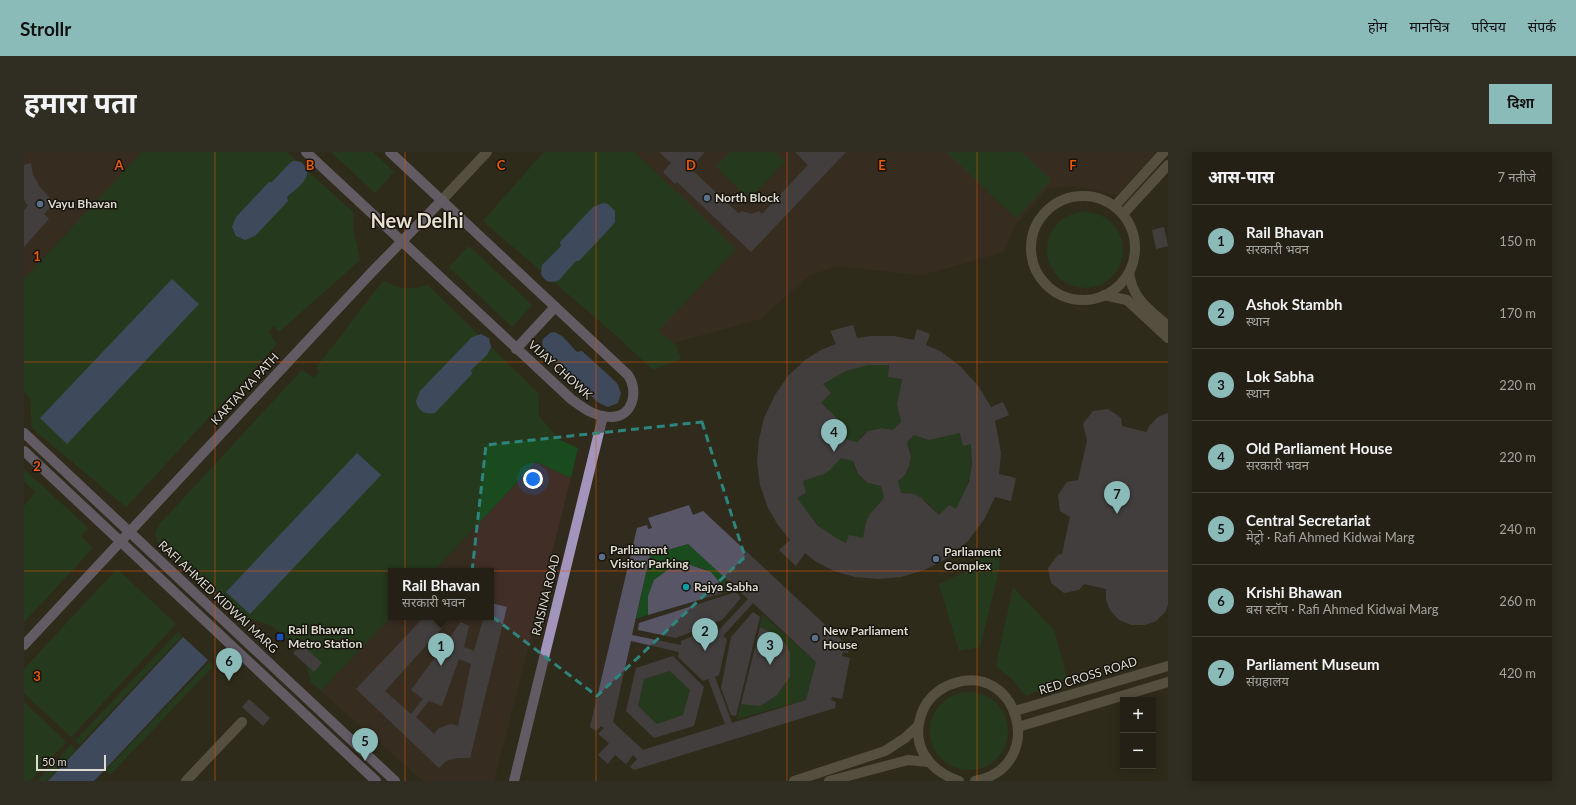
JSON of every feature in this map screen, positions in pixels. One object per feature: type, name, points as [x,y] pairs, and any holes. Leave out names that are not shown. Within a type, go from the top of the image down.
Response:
[{"type":"main road","name":"VIJAY CHOWK","points":[[306,152],[516,348],[586,411],[612,417],[624,413],[633,401],[635,389],[633,382],[628,375],[390,152]]},
{"type":"main road","name":"KARTAVYA PATH","points":[[24,645],[401,241],[442,200]]},
{"type":"main road","points":[[516,348],[555,307]]},
{"type":"main road","name":"RAISINA ROAD","points":[[514,781],[603,416]]},
{"type":"main road","name":"RAFI AHMED KIDWAI MARG","points":[[24,433],[395,781]]},
{"type":"main road","points":[[24,451],[376,781]]},
{"type":"street","name":"KARTAVYA PATH","points":[[442,200],[487,152]]},
{"type":"street","points":[[1115,206],[1164,152]]},
{"type":"street","points":[[1123,214],[1168,165]]},
{"type":"street","points":[[1083,195],[1094,196],[1115,206],[1123,214],[1131,227],[1135,242],[1134,258],[1129,272],[1119,286],[1104,295],[1082,300],[1070,298],[1052,289],[1044,282],[1033,265],[1031,243],[1033,232],[1044,213],[1062,200],[1083,195]]},
{"type":"street","points":[[1129,272],[1130,285],[1136,295],[1168,326]]},
{"type":"street","points":[[1104,295],[1127,300],[1168,338]]},
{"type":"street","name":"RED CROSS ROAD","points":[[1015,712],[1168,666]]},
{"type":"street","points":[[959,781],[942,774],[928,762],[920,745],[918,726],[924,707],[936,693],[948,686],[962,681],[976,682],[992,687],[1006,697],[1015,712],[1018,727],[1016,747],[1011,758],[1004,767],[981,780]]},
{"type":"street","points":[[1018,727],[1168,682]]},
{"type":"street","points":[[186,781],[242,722]]},
{"type":"street","points":[[794,781],[885,751],[906,738],[918,726]]},
{"type":"street","points":[[829,781],[908,760],[928,762]]},
{"type":"highlighted area","points":[[702,422],[745,557],[597,696],[469,599],[486,445]]},
{"type":"shaded area","points":[[24,152],[142,152],[24,279]]},
{"type":"shaded area","points":[[635,152],[1156,152],[1117,195],[1075,186],[1048,188],[1015,225],[1004,252],[922,275],[837,266],[810,275],[760,319],[673,343],[658,332]]},
{"type":"shaded area","points":[[536,462],[571,478],[494,781],[423,781],[321,691],[388,620],[494,620],[494,568],[437,568]]},
{"type":"green space","points":[[142,152],[287,152],[354,213],[353,228],[360,260],[279,332],[274,326],[268,332],[277,344],[126,507],[32,428],[30,398],[24,392],[24,279]]},
{"type":"green space","points":[[331,152],[373,152],[394,172],[375,193]]},
{"type":"green space","points":[[544,152],[635,152],[736,249],[658,331],[675,344],[681,359],[653,370],[619,338],[483,221]]},
{"type":"green space","points":[[730,152],[775,152],[785,162],[749,199],[716,167]]},
{"type":"green space","points":[[947,152],[1022,152],[1051,180],[1016,219]]},
{"type":"green space","points":[[1085,212],[1100,215],[1112,223],[1120,235],[1123,250],[1120,265],[1112,277],[1100,285],[1085,288],[1070,285],[1058,277],[1050,265],[1047,250],[1050,235],[1058,223],[1070,215]]},
{"type":"green space","points":[[469,246],[532,305],[512,327],[449,267]]},
{"type":"green space","points":[[383,281],[405,288],[415,288],[428,285],[539,394],[539,416],[560,440],[578,448],[571,478],[536,462],[437,568],[388,568],[388,620],[321,691],[311,682],[303,651],[270,625],[237,614],[158,543],[155,534],[158,526],[302,370],[314,378],[320,371],[316,368]]},
{"type":"green space","points":[[868,365],[889,365],[888,377],[902,379],[897,405],[901,422],[893,430],[883,428],[868,431],[857,442],[845,439],[839,420],[821,403],[831,393],[823,384],[846,371]]},
{"type":"green space","points":[[960,433],[963,446],[971,444],[971,470],[967,486],[956,509],[949,505],[939,515],[927,502],[918,496],[901,493],[898,481],[909,469],[911,458],[911,452],[907,442],[914,435],[929,440]]},
{"type":"green space","points":[[841,458],[853,461],[856,471],[866,482],[881,486],[884,498],[870,514],[863,538],[850,542],[841,541],[826,532],[806,511],[797,498],[806,493],[803,481],[824,473],[833,467]]},
{"type":"green space","points":[[24,469],[88,528],[81,536],[93,548],[24,622],[24,506],[36,492],[24,481]]},
{"type":"green space","points":[[688,544],[738,589],[723,593],[720,584],[704,569],[689,566],[672,567],[648,615],[636,619],[650,555]]},
{"type":"green space","points":[[988,548],[1000,548],[999,570],[980,647],[959,651],[939,584],[964,572]]},
{"type":"green space","points":[[117,569],[176,624],[71,737],[24,693],[24,669]]},
{"type":"green space","points":[[1013,587],[1054,630],[1067,679],[1026,696],[1013,680],[996,666]]},
{"type":"green space","points":[[762,614],[816,662],[806,700],[737,719],[741,704],[760,706],[777,695],[790,677],[790,652],[781,637],[760,627]]},
{"type":"green space","points":[[178,632],[182,636],[79,745],[75,741]]},
{"type":"green space","points":[[209,662],[213,666],[110,775],[106,770]]},
{"type":"green space","points":[[670,671],[690,690],[683,715],[657,724],[638,706],[644,679]]},
{"type":"green space","points":[[969,692],[984,695],[997,703],[1005,716],[1008,731],[1005,746],[997,759],[984,767],[969,770],[954,767],[941,759],[933,746],[930,731],[933,716],[941,703],[954,695]]},
{"type":"green space","points":[[24,702],[66,742],[30,781],[24,781]]},
{"type":"green space","points":[[71,745],[76,750],[47,781],[37,781]]},
{"type":"water","points":[[293,161],[302,163],[307,169],[306,178],[303,182],[287,197],[288,201],[255,236],[245,240],[236,236],[232,227],[236,217],[269,182],[272,182]]},
{"type":"water","points":[[603,203],[608,204],[615,211],[615,222],[559,280],[551,282],[546,280],[541,274],[542,265],[561,246],[560,242],[593,207]]},
{"type":"water","points":[[172,279],[199,304],[67,444],[40,418]]},
{"type":"water","points":[[554,332],[562,336],[577,352],[582,351],[617,383],[621,393],[618,403],[608,407],[599,403],[563,371],[563,368],[545,352],[542,344],[543,339],[550,333]]},
{"type":"water","points":[[481,334],[489,338],[491,347],[487,355],[471,370],[472,374],[435,413],[422,412],[416,401],[420,391],[472,337]]},
{"type":"water","points":[[357,453],[381,475],[250,614],[226,592]]},
{"type":"water","points":[[183,637],[208,660],[94,781],[48,781]]},
{"type":"building","name":"North Block","points":[[659,152],[705,152],[690,168],[738,213],[742,211],[751,214],[759,211],[762,214],[808,165],[795,152],[846,152],[751,252],[677,182],[675,184],[663,172],[671,163]]},
{"type":"building","name":"Vayu Bhavan","points":[[31,163],[33,175],[40,187],[54,203],[44,214],[49,219],[24,247],[24,210],[28,206],[24,200],[24,165]]},
{"type":"building","points":[[1164,227],[1168,246],[1156,249],[1152,230]]},
{"type":"building","points":[[853,325],[857,338],[871,336],[894,336],[914,340],[917,329],[930,334],[926,345],[940,351],[960,366],[979,387],[991,407],[1003,402],[1009,415],[995,421],[1001,453],[999,474],[1016,478],[1011,501],[995,497],[985,518],[968,541],[948,558],[924,570],[901,577],[879,579],[855,577],[834,571],[815,561],[805,553],[796,566],[779,550],[790,540],[778,525],[768,508],[760,485],[757,462],[759,440],[764,418],[775,395],[788,376],[805,360],[821,350],[836,344],[830,331]],"holes":[[[868,365],[889,365],[888,377],[902,379],[897,405],[901,422],[893,430],[882,428],[868,431],[857,442],[845,439],[839,420],[821,403],[831,393],[823,384],[846,371]],[[960,433],[963,446],[971,444],[972,463],[969,482],[956,509],[949,505],[939,515],[920,497],[914,494],[901,493],[898,481],[904,476],[909,467],[911,456],[907,442],[914,435],[929,440]],[[841,458],[853,461],[858,474],[868,483],[881,486],[884,498],[870,514],[866,522],[863,538],[849,535],[846,543],[836,538],[817,525],[797,498],[806,493],[803,481],[824,474]]]},
{"type":"building","points":[[1108,409],[1121,418],[1122,426],[1146,432],[1150,425],[1158,417],[1168,413],[1168,605],[1165,612],[1156,621],[1145,625],[1131,625],[1119,620],[1110,610],[1106,600],[1106,589],[1084,584],[1079,590],[1064,593],[1051,583],[1048,568],[1058,555],[1062,554],[1070,517],[1060,511],[1058,495],[1067,482],[1078,480],[1087,441],[1083,424],[1093,411]]},
{"type":"building","name":"New Parliament House","points":[[689,505],[693,515],[703,511],[849,647],[848,653],[843,652],[842,656],[850,658],[842,699],[832,697],[831,700],[836,702],[835,708],[634,770],[630,767],[637,759],[633,755],[626,764],[615,755],[608,764],[598,755],[609,743],[598,734],[604,728],[601,726],[596,731],[590,727],[637,528],[647,525],[648,529],[652,528],[648,518]],"holes":[[[688,544],[748,599],[718,631],[714,627],[681,641],[681,645],[632,635],[650,555]],[[753,603],[816,662],[806,700],[732,723],[715,677],[719,675],[727,639],[723,636]],[[631,641],[679,652],[678,657],[703,681],[708,679],[725,724],[643,750],[613,722]]]},
{"type":"building","name":"Rajya Sabha","points":[[690,565],[711,572],[719,582],[723,593],[648,615],[648,596],[654,580],[672,567]]},
{"type":"building","points":[[736,592],[741,598],[722,620],[676,638],[638,630],[639,623]]},
{"type":"building","points":[[494,604],[507,607],[470,758],[457,758],[446,761],[439,768],[356,689],[421,620],[449,620],[385,691],[411,714],[423,699],[411,690],[461,622],[469,626],[464,647],[474,651],[483,620],[494,620]],"holes":[[[459,659],[471,664],[458,726],[451,724],[439,728],[434,734],[416,717],[429,701],[442,706]]]},
{"type":"building","points":[[753,612],[760,617],[736,716],[731,715],[721,688],[731,637]]},
{"type":"building","name":"New Parliament House","points":[[760,627],[781,637],[790,652],[790,677],[777,695],[760,706],[741,704]]},
{"type":"building","points":[[301,644],[322,663],[314,672],[293,653]]},
{"type":"building","points":[[673,656],[704,687],[694,726],[654,738],[626,711],[636,668]],"holes":[[[670,671],[690,690],[683,715],[657,724],[638,706],[644,679]]]},
{"type":"building","points":[[249,699],[270,718],[263,726],[242,707]]},
{"type":"place","name":"North Block","points":[[707,198]]},
{"type":"place","name":"Vayu Bhavan","points":[[40,204]]},
{"type":"place","name":"Old Parliament House","points":[[834,452]]},
{"type":"place","name":"Parliament Museum","points":[[1117,514]]},
{"type":"place","name":"Parliament Visitor Parking","points":[[602,557]]},
{"type":"place","name":"Parliament Complex","points":[[936,559]]},
{"type":"place","name":"Rajya Sabha","points":[[686,587]]},
{"type":"place","name":"Rail Bhawan Metro Station","points":[[280,637]]},
{"type":"place","name":"New Parliament House","points":[[815,638]]},
{"type":"place","name":"Ashok Stambh","points":[[705,651]]},
{"type":"place","name":"Lok Sabha","points":[[770,665]]},
{"type":"place","name":"Rail Bhavan","points":[[441,666]]},
{"type":"place","name":"Krishi Bhawan","points":[[229,681]]},
{"type":"place","name":"Central Secretariat","points":[[365,761]]},
{"type":"district","name":"New Delhi","points":[[417,221]]}]
